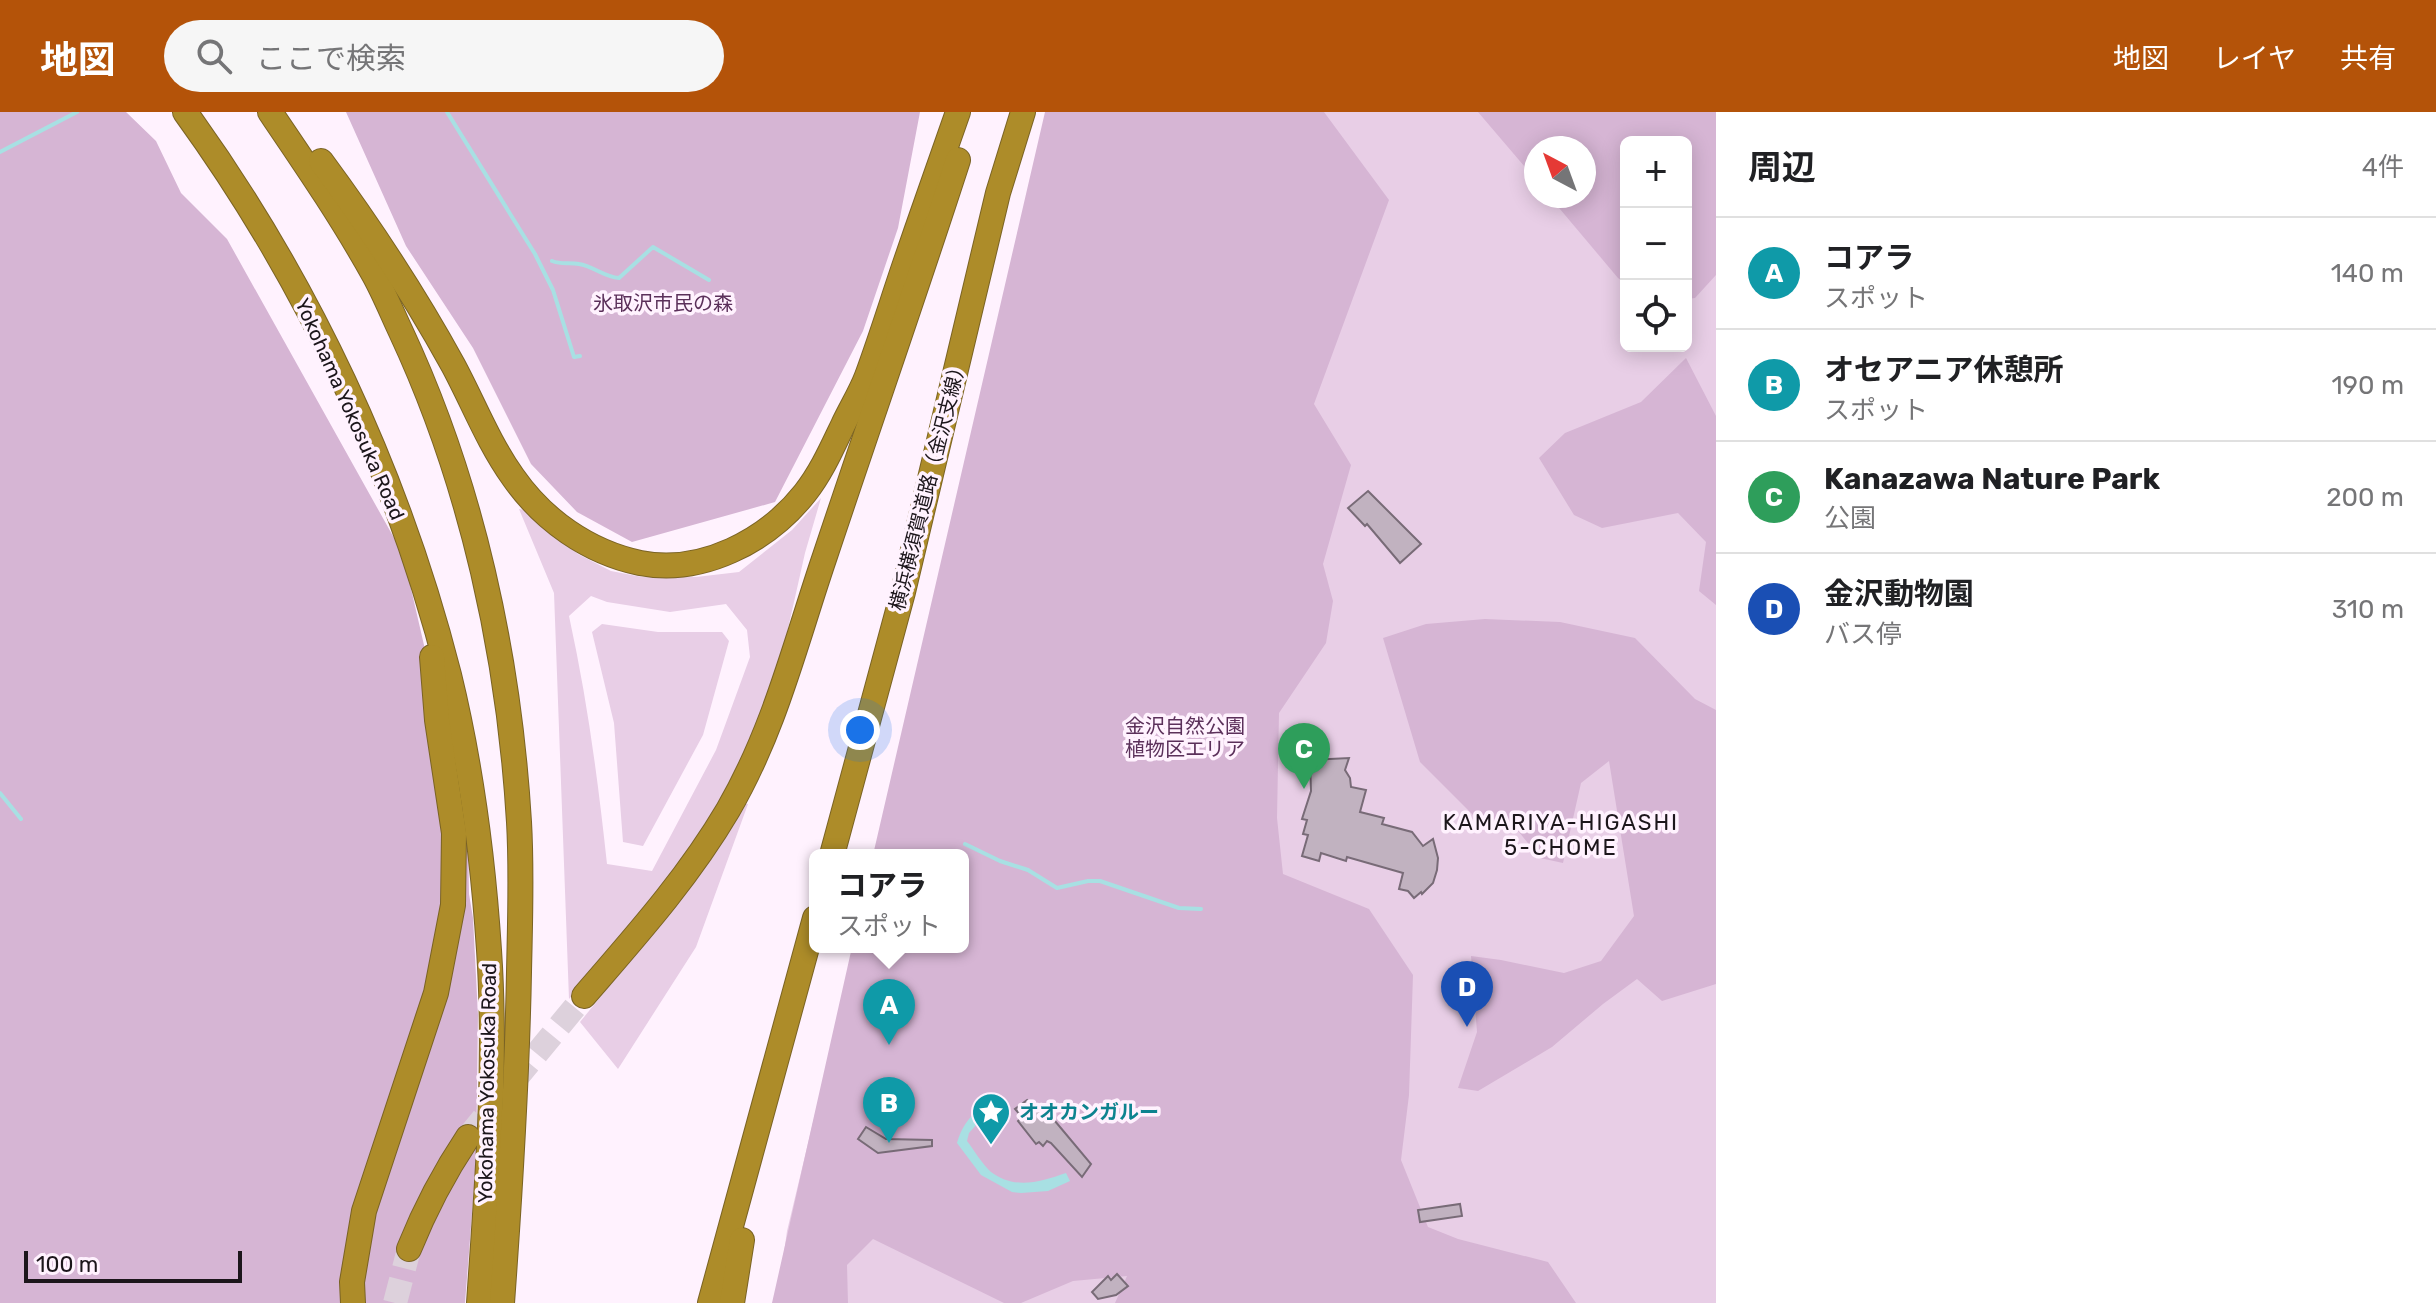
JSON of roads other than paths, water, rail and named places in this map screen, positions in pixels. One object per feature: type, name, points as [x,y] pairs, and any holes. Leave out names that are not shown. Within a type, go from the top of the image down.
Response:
[{"type":"highway","name":"Yokohama Yokosuka Road","points":[[185,112],[281,257],[327,349],[371,444],[405,530],[449,677],[479,832],[489,950],[492,1035],[490,1130],[479,1303]]},
{"type":"highway","name":"Yokohama Yokosuka Road","points":[[270,112],[334,208],[375,277],[416,363],[462,494],[498,645],[519,823],[520,918],[517,1071],[502,1303]]},
{"type":"highway","points":[[283,112],[355,207],[409,292],[453,365],[513,478],[557,525],[596,549],[625,560],[653,565],[678,565],[709,559],[742,546],[770,528],[807,492],[866,379],[958,112]]},
{"type":"highway","points":[[584,996],[701,853],[755,758],[778,704],[973,112]]},
{"type":"highway","name":"横浜横須賀道路（金沢支線）","points":[[834,849],[903,592],[998,193],[1023,112]]},
{"type":"highway","points":[[353,1303],[353,1270],[364,1211],[436,993],[453,905],[454,833],[437,720],[428,599]]},
{"type":"highway","points":[[710,1303],[809,940]]},
{"type":"highway","points":[[732,1303],[747,1214],[793,999]]},
{"type":"highway","points":[[409,1249],[431,1198],[468,1137]]},
{"type":"water","points":[[979,1108],[985,1115],[969,1133],[967,1141],[991,1172],[1018,1183],[1066,1173],[1070,1181],[1048,1191],[1021,1193],[1012,1192],[981,1175],[957,1143],[965,1124]]},
{"type":"waterway","points":[[0,152],[77,112]]},
{"type":"waterway","points":[[447,112],[535,254],[553,290],[574,357],[580,356]]},
{"type":"waterway","points":[[552,261],[584,265],[619,278],[653,247],[709,280]]},
{"type":"waterway","points":[[0,793],[21,819]]},
{"type":"waterway","points":[[965,844],[1028,870],[1057,888],[1100,881],[1179,908],[1201,909]]},
{"type":"tunnel","points":[[468,1137],[584,996]]},
{"type":"tunnel","points":[[395,1303],[409,1249]]},
{"type":"place","name":"Kanazawa Nature Park","points":[[1304,789]]},
{"type":"place","name":"金沢動物園","points":[[1467,1027]]},
{"type":"place","name":"コアラ","points":[[889,1045]]},
{"type":"place","name":"オセアニア休憩所","points":[[889,1143]]},
{"type":"place","name":"オオカンガルー","points":[[991,1146]]},
{"type":"district","name":"KAMARIYA-HIGASHI 5-CHOME","points":[[1561,834]]},
{"type":"park label","name":"氷取沢市民の森","points":[[663,303]]},
{"type":"park label","name":"金沢自然公園 植物区エリア","points":[[1185,738]]}]
